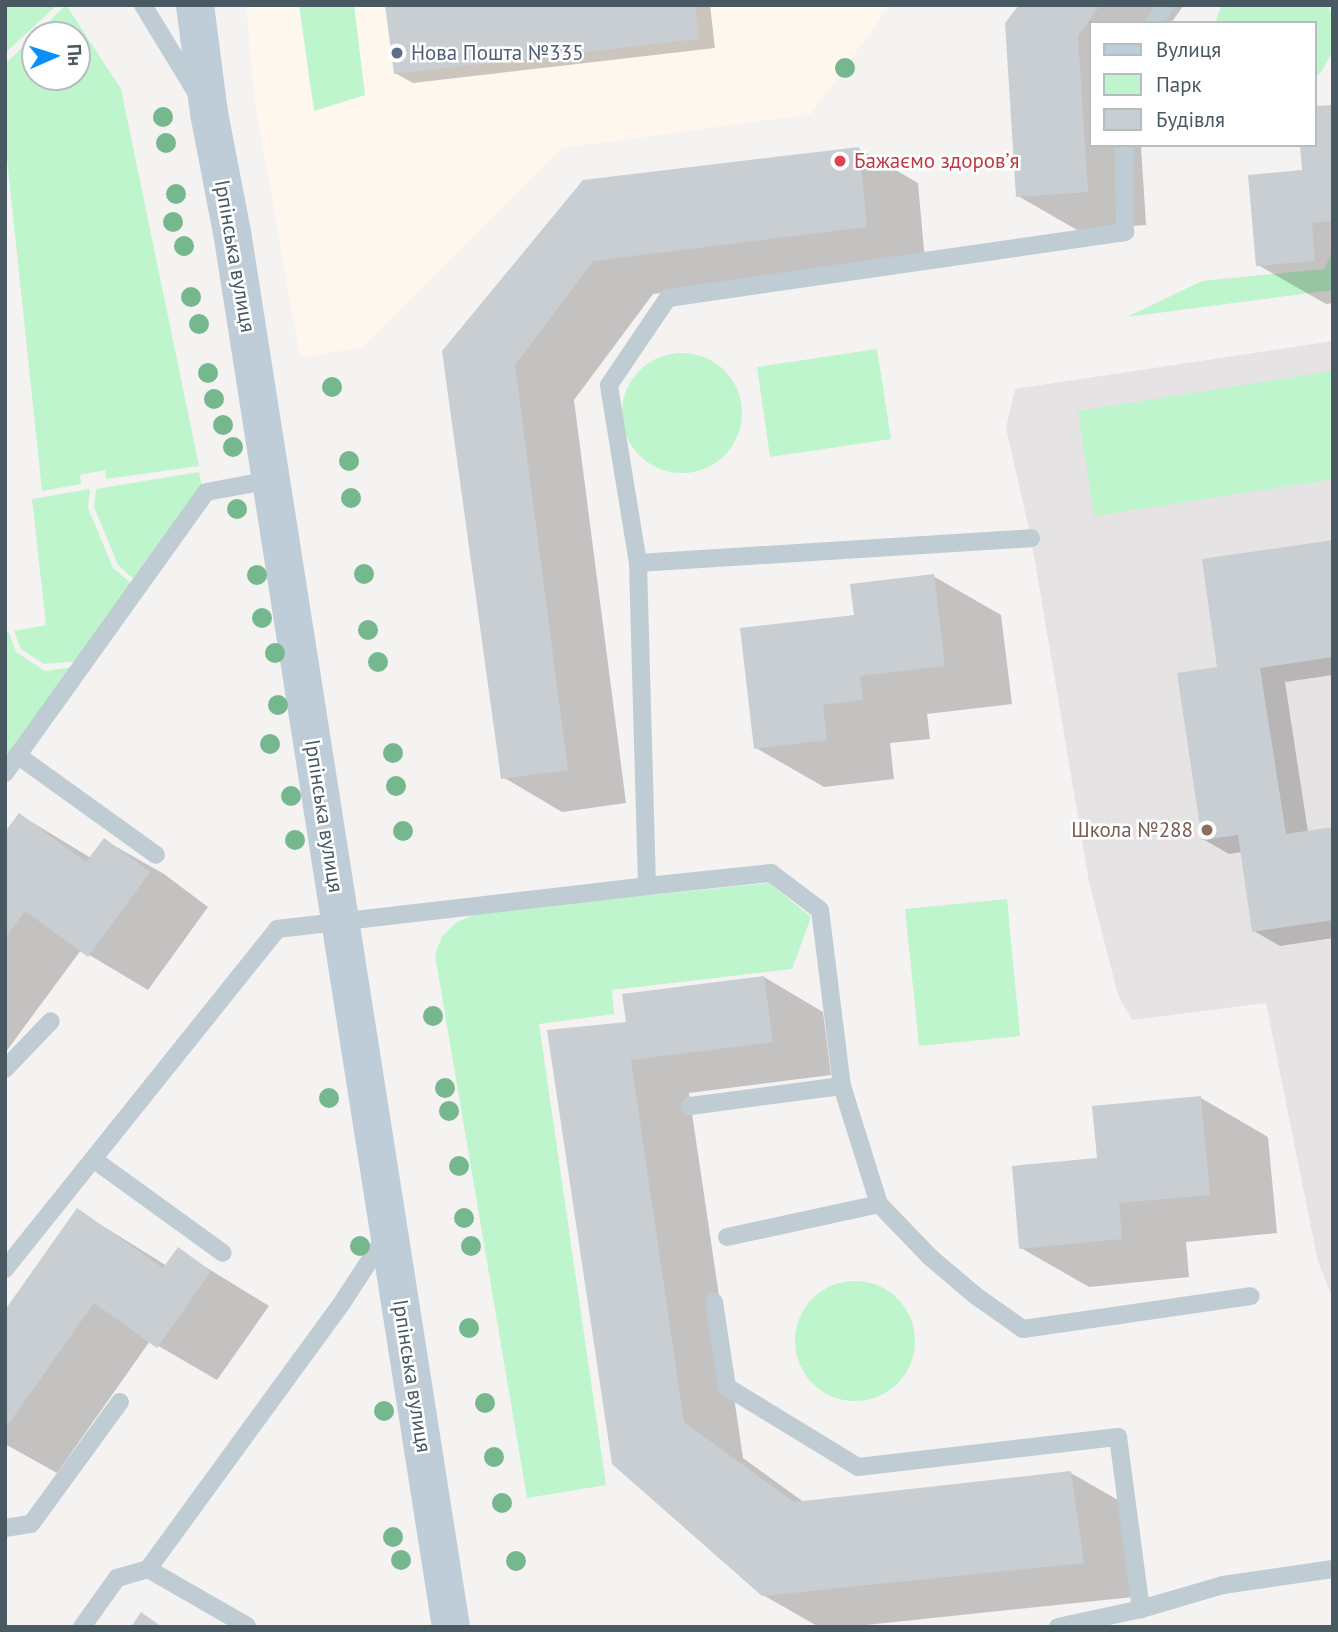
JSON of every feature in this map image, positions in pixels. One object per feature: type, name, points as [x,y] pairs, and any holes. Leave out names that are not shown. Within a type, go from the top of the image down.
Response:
[{"type":"street","name":"Ірпінська вулиця","points":[[195,5],[209,113],[232,232],[451,1627]]},
{"type":"lane","points":[[143,5],[209,113]]},
{"type":"lane","points":[[1155,21],[1165,5]]},
{"type":"lane","points":[[647,887],[638,563],[609,385],[668,298],[1125,232],[1124,147]]},
{"type":"lane","points":[[5,773],[206,492],[271,480]]},
{"type":"lane","points":[[638,563],[1031,538]]},
{"type":"lane","points":[[17,755],[156,855]]},
{"type":"lane","points":[[5,1269],[277,929],[771,873],[820,910],[842,1086],[879,1204],[930,1257],[976,1296],[1023,1329],[1251,1296]]},
{"type":"lane","points":[[5,1069],[51,1021]]},
{"type":"lane","points":[[690,1106],[842,1086]]},
{"type":"lane","points":[[93,1159],[223,1253]]},
{"type":"lane","points":[[727,1237],[879,1204]]},
{"type":"lane","points":[[82,1627],[117,1578],[148,1569],[340,1306],[389,1231]]},
{"type":"lane","points":[[715,1302],[727,1387],[858,1466],[1118,1437],[1142,1608]]},
{"type":"lane","points":[[5,1528],[31,1524],[120,1402]]},
{"type":"lane","points":[[148,1569],[247,1626]]},
{"type":"lane","points":[[1058,1627],[1142,1608],[1223,1585],[1333,1569]]},
{"type":"shaded area","points":[[246,5],[890,5],[811,114],[562,148],[363,347],[300,358],[254,96]]},
{"type":"shaded area","name":"Школа №288","points":[[1333,341],[1333,1298],[1318,1262],[1266,1003],[1132,1020],[1118,995],[1089,882],[1031,538],[1006,428],[1015,389]]},
{"type":"green space","points":[[5,5],[57,5],[40,21],[21,21],[21,38],[5,53]]},
{"type":"green space","points":[[66,5],[76,21],[49,21]]},
{"type":"green space","points":[[299,5],[354,5],[365,95],[314,111]]},
{"type":"green space","points":[[1222,5],[1328,5],[1333,19],[1333,50],[1317,75],[1317,21],[1216,21]]},
{"type":"green space","points":[[91,43],[121,89],[199,466],[106,479],[105,470],[80,475],[81,484],[42,491],[5,140],[5,64],[21,49],[21,91],[91,91]]},
{"type":"green space","points":[[1333,251],[1333,290],[1127,317],[1202,281],[1324,269]]},
{"type":"green space","points":[[877,349],[891,439],[770,457],[757,367]]},
{"type":"green space","points":[[682,353],[705,357],[725,370],[738,390],[742,413],[738,436],[725,456],[705,469],[682,473],[659,469],[639,456],[626,436],[622,413],[626,390],[639,370],[659,357]]},
{"type":"green space","points":[[1333,371],[1333,479],[1094,516],[1078,411]]},
{"type":"green space","points":[[199,472],[203,492],[138,583],[118,565],[94,507],[96,489]]},
{"type":"green space","points":[[90,489],[88,508],[113,568],[136,587],[82,661],[44,664],[21,649],[14,631],[46,625],[32,499]]},
{"type":"green space","points":[[9,632],[16,652],[45,671],[74,667],[5,763],[5,633]]},
{"type":"green space","points":[[769,883],[811,917],[792,969],[612,990],[614,1014],[539,1024],[606,1485],[527,1498],[435,955],[442,936],[457,922],[480,912]]},
{"type":"green space","points":[[1007,899],[1020,1036],[919,1046],[905,909]]},
{"type":"green space","points":[[855,1281],[878,1285],[898,1298],[911,1318],[915,1341],[911,1364],[898,1384],[878,1397],[855,1401],[832,1397],[812,1384],[799,1364],[795,1341],[799,1318],[812,1298],[832,1285]]},
{"type":"building","points":[[385,5],[695,5],[699,39],[394,74]]},
{"type":"building","points":[[1019,5],[1100,5],[1078,36],[1088,192],[1016,197],[1005,23]]},
{"type":"building","points":[[1333,105],[1333,221],[1312,223],[1315,261],[1256,266],[1248,175],[1302,170],[1300,147],[1317,147],[1317,106]]},
{"type":"building","points":[[859,147],[867,227],[593,261],[515,365],[568,770],[501,779],[442,351],[583,180]]},
{"type":"building","points":[[1333,540],[1333,657],[1260,668],[1286,834],[1333,827],[1333,920],[1252,932],[1238,835],[1202,840],[1177,673],[1217,667],[1202,559]]},
{"type":"building","points":[[934,574],[945,666],[860,676],[863,700],[823,705],[827,740],[754,749],[740,628],[854,615],[850,584]]},
{"type":"building","points":[[19,813],[86,862],[104,838],[150,872],[88,957],[25,911],[5,938],[5,832]]},
{"type":"building","points":[[764,976],[773,1042],[631,1060],[684,1422],[794,1502],[1071,1471],[1084,1563],[762,1596],[612,1464],[547,1030],[626,1022],[622,994]]},
{"type":"building","points":[[1201,1096],[1210,1195],[1119,1203],[1122,1239],[1019,1249],[1012,1166],[1097,1158],[1092,1106]]},
{"type":"building","points":[[77,1208],[163,1268],[178,1247],[211,1271],[157,1348],[94,1303],[5,1429],[5,1310]]},
{"type":"building","points":[[141,1612],[162,1627],[131,1627]]},
{"type":"place","name":"Нова Пошта №335","points":[[397,53]]},
{"type":"place","name":"Бажаємо здоровʼя","points":[[840,161]]},
{"type":"place","name":"Школа №288","points":[[1207,830]]}]
